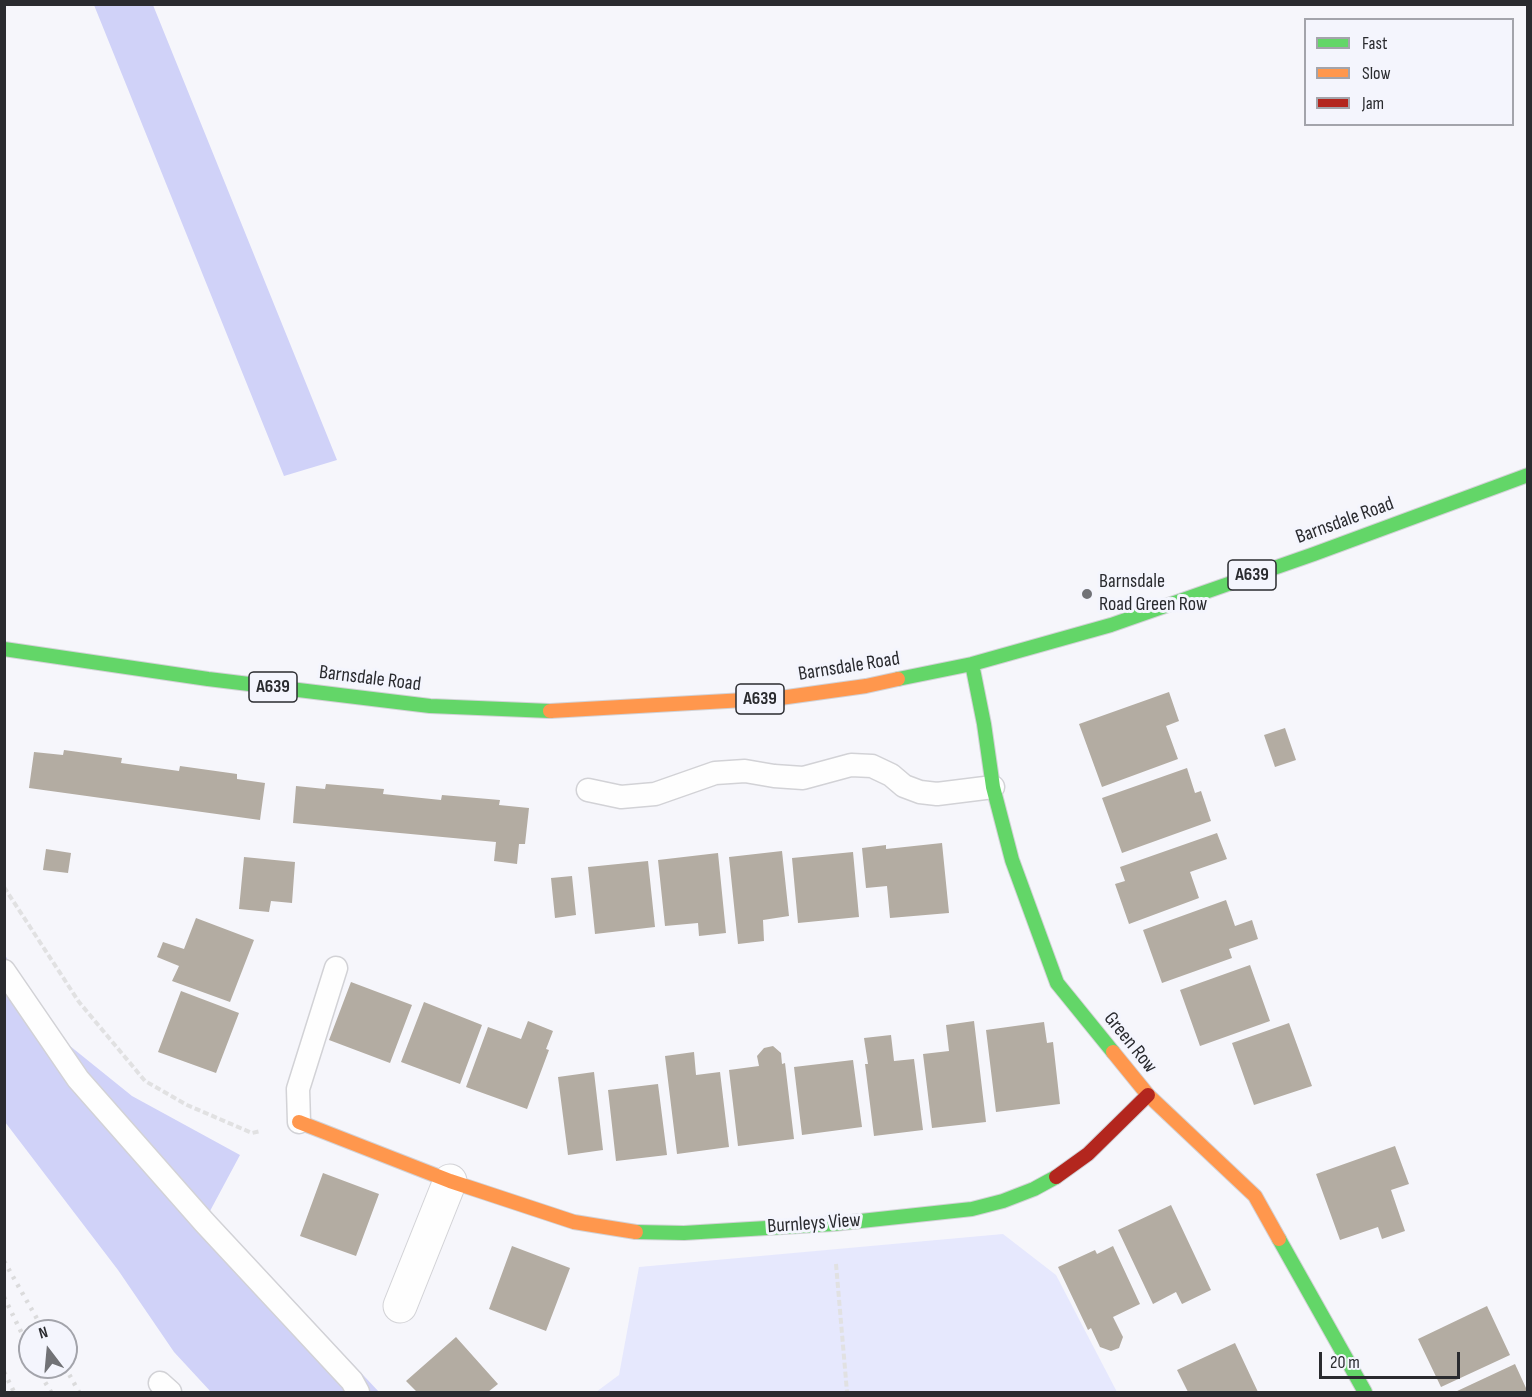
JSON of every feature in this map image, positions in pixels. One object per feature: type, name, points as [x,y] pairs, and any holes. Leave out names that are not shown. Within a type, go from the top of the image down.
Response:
[{"type":"street","name":"Barnsdale Road","points":[[4,649],[208,679],[430,706],[544,711],[780,698],[866,686],[972,664],[1111,625],[1314,554],[1527,475]]},
{"type":"street","name":"Green Row","points":[[972,664],[993,787],[1012,860],[1057,983],[1148,1095],[1255,1196],[1365,1392]]},
{"type":"street","name":"Burnleys View","points":[[299,1122],[450,1181],[574,1222],[639,1233],[684,1233],[833,1224],[972,1209],[1004,1201],[1062,1174],[1088,1154],[1148,1095]]},
{"type":"street","points":[[400,1306],[450,1181]]},
{"type":"lane","points":[[588,790],[621,797],[655,794],[715,773],[744,771],[803,778],[851,765],[872,766],[891,775],[904,786],[920,792],[937,794],[993,787]]},
{"type":"lane","points":[[299,1122],[298,1089],[336,968]]},
{"type":"lane","points":[[4,971],[78,1078],[204,1222],[352,1381],[358,1392]]},
{"type":"path","points":[[4,887],[79,1002],[145,1082],[187,1105],[252,1133],[299,1122]]},
{"type":"path","points":[[833,1224],[847,1392]]},
{"type":"shaded area","points":[[94,5],[153,5],[337,460],[284,476]]},
{"type":"shaded area","points":[[4,954],[70,1046],[132,1096],[240,1155],[210,1211],[379,1392],[211,1392],[174,1352],[118,1270],[5,1122]]},
{"type":"shaded area","points":[[1003,1234],[1056,1275],[1117,1392],[596,1392],[619,1375],[639,1267]]},
{"type":"building","points":[[1169,692],[1179,721],[1166,726],[1178,759],[1102,787],[1079,724]]},
{"type":"building","points":[[1285,728],[1296,760],[1275,767],[1264,735]]},
{"type":"building","points":[[64,750],[122,758],[121,763],[179,771],[180,766],[237,774],[237,779],[265,783],[260,820],[29,788],[34,752],[63,755]]},
{"type":"building","points":[[1187,768],[1195,793],[1201,791],[1211,821],[1122,853],[1102,798]]},
{"type":"building","points":[[326,784],[384,789],[383,794],[441,800],[442,795],[500,800],[499,805],[529,808],[525,844],[519,844],[517,864],[494,861],[496,842],[293,823],[296,786],[325,789]]},
{"type":"building","points":[[1217,833],[1227,859],[1190,872],[1199,898],[1129,924],[1115,884],[1125,881],[1120,867]]},
{"type":"building","points":[[942,843],[949,913],[890,918],[887,886],[866,888],[862,848],[886,845],[886,849]]},
{"type":"building","points":[[46,849],[71,853],[68,873],[43,870]]},
{"type":"building","points":[[782,851],[789,916],[763,920],[764,941],[738,944],[729,857]]},
{"type":"building","points":[[853,852],[859,917],[798,923],[792,858]]},
{"type":"building","points":[[718,853],[726,933],[699,936],[698,923],[665,926],[658,860]]},
{"type":"building","points":[[244,857],[295,862],[292,903],[271,901],[269,912],[239,909]]},
{"type":"building","points":[[648,861],[655,927],[595,934],[588,867]]},
{"type":"building","points":[[572,876],[576,915],[555,918],[551,878]]},
{"type":"building","points":[[1226,900],[1235,926],[1252,920],[1258,939],[1229,949],[1232,958],[1162,983],[1143,930]]},
{"type":"building","points":[[196,918],[254,940],[230,1002],[172,981],[179,966],[157,957],[163,942],[184,949]]},
{"type":"building","points":[[1250,965],[1270,1021],[1200,1046],[1180,990]]},
{"type":"building","points":[[351,982],[412,1005],[390,1063],[329,1040]]},
{"type":"building","points":[[181,991],[239,1013],[216,1073],[158,1052]]},
{"type":"building","points":[[424,1002],[482,1025],[460,1084],[401,1062]]},
{"type":"building","points":[[528,1021],[553,1031],[546,1049],[549,1050],[527,1109],[466,1087],[488,1027],[521,1039]]},
{"type":"building","points":[[974,1021],[986,1122],[932,1128],[923,1054],[949,1051],[946,1025]]},
{"type":"building","points":[[1044,1022],[1047,1043],[1053,1042],[1060,1104],[996,1112],[986,1030]]},
{"type":"building","points":[[1289,1023],[1312,1086],[1254,1105],[1232,1043]]},
{"type":"building","points":[[891,1035],[894,1061],[914,1059],[923,1130],[874,1136],[864,1038]]},
{"type":"building","points":[[773,1046],[781,1053],[782,1064],[785,1063],[794,1139],[738,1146],[729,1070],[759,1066],[757,1056],[764,1048]]},
{"type":"building","points":[[694,1052],[696,1075],[720,1072],[729,1147],[677,1154],[665,1056]]},
{"type":"building","points":[[853,1060],[862,1127],[802,1135],[794,1067]]},
{"type":"building","points":[[594,1072],[603,1150],[568,1155],[558,1077]]},
{"type":"building","points":[[658,1084],[667,1155],[616,1161],[608,1090]]},
{"type":"building","points":[[1395,1146],[1409,1184],[1391,1190],[1405,1231],[1382,1239],[1378,1227],[1340,1240],[1316,1174]]},
{"type":"building","points":[[323,1173],[379,1194],[356,1256],[300,1236]]},
{"type":"building","points":[[1171,1205],[1211,1290],[1182,1304],[1176,1292],[1153,1304],[1118,1230]]},
{"type":"building","points":[[512,1246],[570,1268],[546,1331],[489,1309]]},
{"type":"building","points":[[1113,1246],[1140,1304],[1113,1317],[1123,1337],[1119,1348],[1111,1351],[1100,1347],[1091,1328],[1088,1330],[1058,1267],[1095,1250],[1097,1254]]},
{"type":"building","points":[[1487,1306],[1510,1355],[1441,1387],[1418,1339]]},
{"type":"building","points":[[456,1337],[498,1384],[488,1392],[417,1392],[406,1381]]},
{"type":"building","points":[[1235,1343],[1258,1392],[1188,1392],[1177,1370]]},
{"type":"building","points":[[1515,1364],[1526,1388],[1528,1387],[1528,1392],[1455,1392]]},
{"type":"railway","points":[[4,1261],[37,1319]]},
{"type":"railway","points":[[4,1297],[18,1326]]},
{"type":"railway","points":[[4,1372],[14,1392]]},
{"type":"railway","points":[[43,1379],[51,1392]]},
{"type":"railway","points":[[72,1379],[79,1392]]},
{"type":"traffic: fast","points":[[898,679],[972,664],[1111,625],[1314,554],[1528,475]]},
{"type":"traffic: fast","points":[[4,649],[208,679],[430,706],[550,711]]},
{"type":"traffic: fast","points":[[972,664],[993,787],[1012,860],[1057,983],[1113,1052]]},
{"type":"traffic: fast","points":[[636,1232],[684,1233],[833,1224],[972,1209],[1003,1201],[1034,1189],[1056,1177]]},
{"type":"traffic: fast","points":[[1279,1239],[1365,1392]]},
{"type":"traffic: slow","points":[[550,711],[780,698],[866,686],[898,679]]},
{"type":"traffic: slow","points":[[1113,1052],[1148,1095],[1255,1196],[1279,1239]]},
{"type":"traffic: slow","points":[[299,1122],[450,1181],[574,1222],[636,1232]]},
{"type":"traffic: jam","points":[[1056,1177],[1088,1154],[1148,1095]]},
{"type":"place","name":"Barnsdale Road Green Row","points":[[1087,594]]}]
